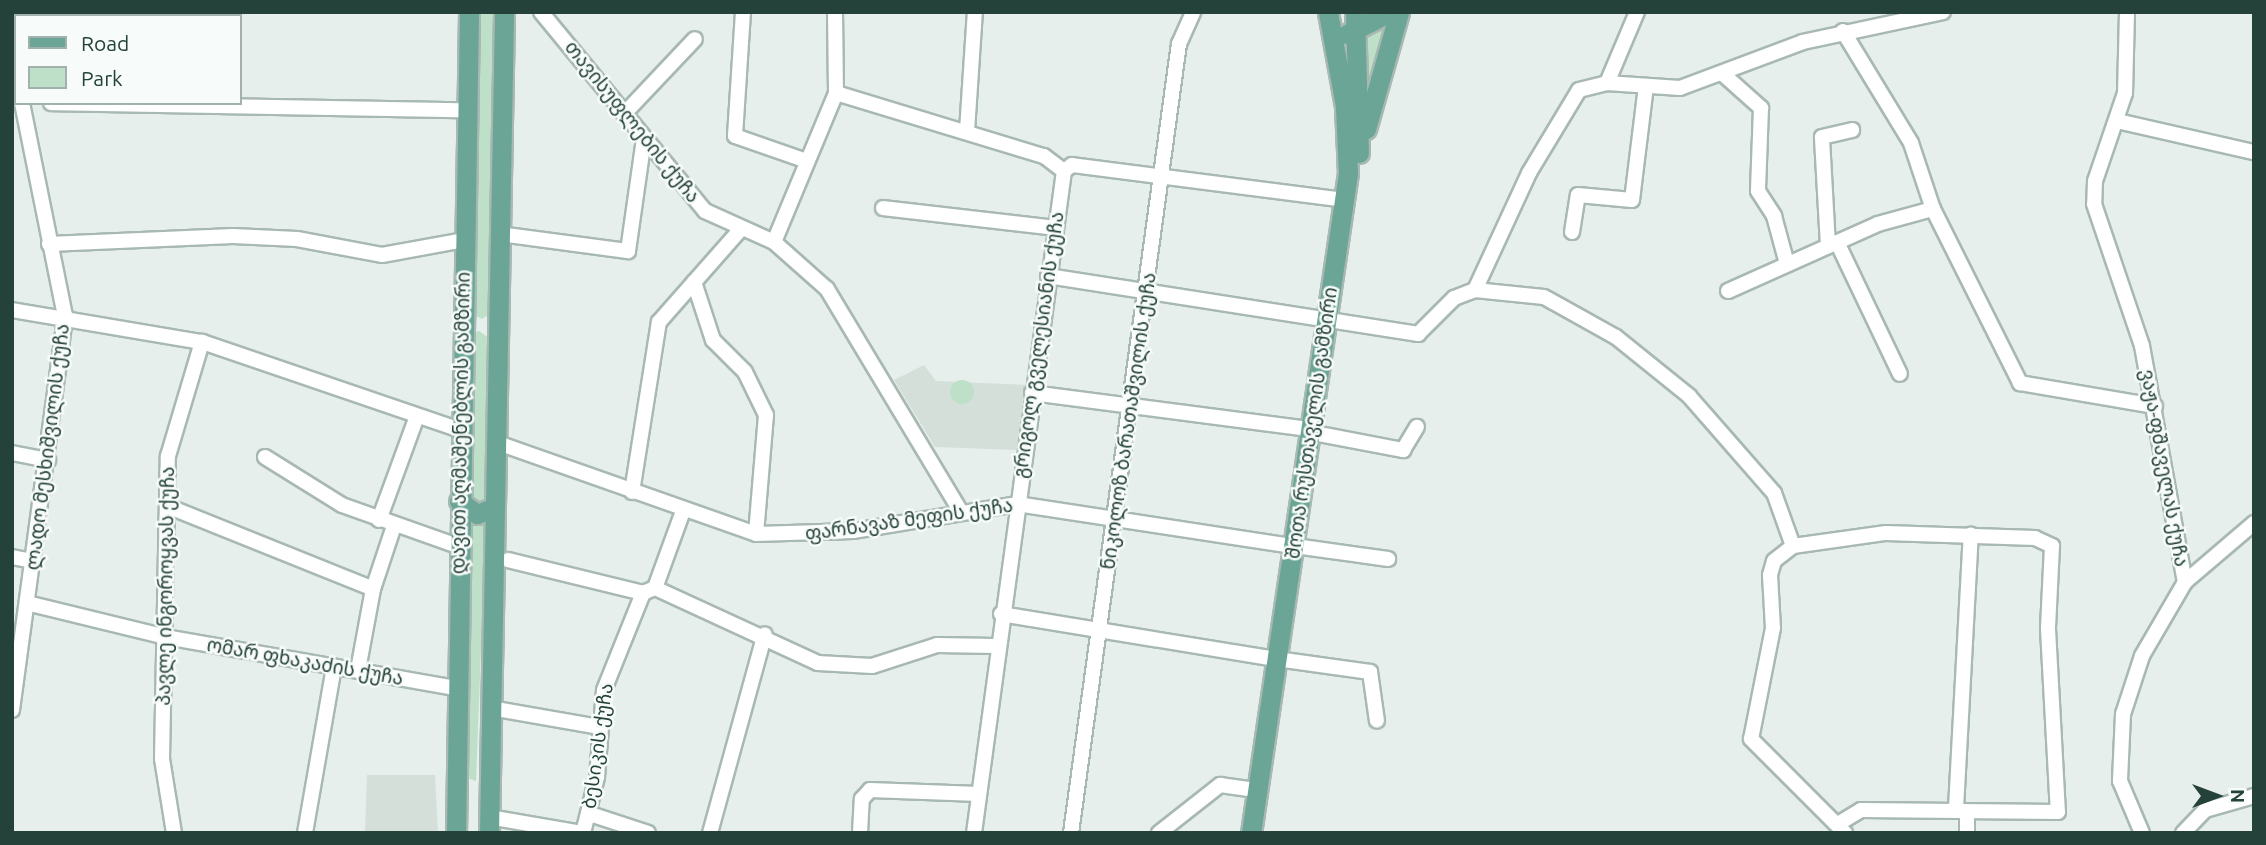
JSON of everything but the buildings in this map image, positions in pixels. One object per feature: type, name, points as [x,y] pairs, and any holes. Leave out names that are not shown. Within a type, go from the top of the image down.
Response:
[{"type":"main road","name":"დავით აღმაშენებლის გამზირი","points":[[456,825],[458,546],[469,12]]},
{"type":"main road","name":"დავით აღმაშენებლის გამზირი","points":[[489,825],[504,12]]},
{"type":"main road","points":[[1332,17],[1344,34],[1357,21],[1390,12]]},
{"type":"main road","points":[[1360,150],[1399,12]]},
{"type":"main road","name":"შოთა რუსთაველის გამზირი","points":[[1331,321],[1345,200],[1348,140],[1332,17]]},
{"type":"main road","name":"შოთა რუსთაველის გამზირი","points":[[1251,833],[1360,150],[1357,21]]},
{"type":"main road","points":[[463,335],[481,322],[497,328]]},
{"type":"main road","points":[[459,501],[477,514],[493,508]]},
{"type":"main road","name":"შოთა რუსთაველის გამზირი","points":[[1258,833],[1280,660]]},
{"type":"main road","points":[[455,778],[470,786],[490,778]]},
{"type":"main road","points":[[456,825],[474,802],[489,825]]},
{"type":"street","points":[[743,12],[735,136],[804,160]]},
{"type":"street","points":[[774,242],[804,160],[836,93],[835,12]]},
{"type":"street","points":[[967,131],[975,12]]},
{"type":"street","name":"ნიკოლოზ ბარათაშვილის ქუჩა","points":[[1071,833],[1164,176],[1179,44],[1193,12]]},
{"type":"street","points":[[1607,83],[1637,12]]},
{"type":"street","points":[[1475,290],[1566,102],[1579,90],[1607,83],[1680,88],[1889,17],[1943,12]]},
{"type":"street","name":"ვაჟა-ფშაველას ქუჩა","points":[[2127,12],[2125,93],[2094,204],[2155,405],[2185,582],[2142,656],[2123,713],[2120,781],[2142,833]]},
{"type":"street","name":"თავისუფლების ქუჩა","points":[[549,16],[624,114],[705,211],[774,242],[827,289],[960,510]]},
{"type":"street","points":[[1843,31],[1911,143],[1933,209],[2020,383],[2155,405]]},
{"type":"street","points":[[624,114],[695,39]]},
{"type":"street","points":[[1724,75],[1761,108],[1758,191],[1774,216],[1787,264]]},
{"type":"street","points":[[1572,232],[1578,195],[1632,200],[1646,86]]},
{"type":"street","points":[[836,93],[1044,156],[1064,172],[1072,165],[1345,200]]},
{"type":"street","name":"ლადო მესხიშვილის ქუჩა","points":[[12,710],[31,604],[32,561],[48,460],[65,316],[29,160],[22,105]]},
{"type":"street","points":[[170,105],[467,110]]},
{"type":"street","points":[[2117,121],[2254,152]]},
{"type":"street","points":[[1852,130],[1822,137],[1832,244],[1900,374]]},
{"type":"street","points":[[500,234],[628,251],[644,138]]},
{"type":"street","points":[[12,160],[29,160]]},
{"type":"street","name":"გრიგოლ გველესიანის ქუჩა","points":[[974,833],[995,646],[1064,172]]},
{"type":"street","points":[[883,208],[1056,228]]},
{"type":"street","points":[[1728,291],[1832,244],[1933,209]]},
{"type":"street","points":[[632,492],[659,322],[694,282],[733,246],[743,228]]},
{"type":"street","points":[[49,244],[233,236],[297,239],[382,254],[464,240]]},
{"type":"street","points":[[1048,276],[1418,334],[1454,298],[1475,290],[1514,289],[1544,297],[1626,345],[1689,396],[1749,461],[1774,493],[1793,546]]},
{"type":"street","points":[[694,282],[713,340],[745,372],[766,415],[756,534]]},
{"type":"street","points":[[12,310],[65,316],[202,342],[461,430]]},
{"type":"street","name":"პავლე ინგოროყვას ქუჩა","points":[[174,833],[162,759],[167,506],[175,425],[202,342]]},
{"type":"street","points":[[1032,393],[1315,431],[1403,450],[1417,427]]},
{"type":"street","points":[[379,520],[417,416]]},
{"type":"street","name":"ფარნავაზ მეფის ქუჩა","points":[[495,442],[684,512],[756,534],[866,530],[960,510],[1017,503],[1388,559]]},
{"type":"street","points":[[12,453],[48,460]]},
{"type":"street","points":[[265,457],[342,506],[458,546]]},
{"type":"street","points":[[167,506],[373,589]]},
{"type":"street","name":"ბესიკის ქუჩა","points":[[583,833],[590,814],[604,690],[684,512]]},
{"type":"street","points":[[2185,582],[2254,523]]},
{"type":"street","points":[[358,670],[373,589],[394,526]]},
{"type":"street","points":[[1886,533],[2035,538],[2052,547],[2048,629],[2058,813],[1861,810],[1842,828],[1751,739],[1773,628],[1770,575],[1774,561],[1793,546],[1886,533]]},
{"type":"street","points":[[1967,833],[1961,812],[1971,534]]},
{"type":"street","points":[[12,557],[32,561]]},
{"type":"street","points":[[508,559],[649,591],[765,634],[818,663],[845,667],[937,645],[995,646]]},
{"type":"street","name":"ომარ ფხაკაძის ქუჩა","points":[[31,604],[166,637],[456,688]]},
{"type":"street","points":[[1001,614],[1098,633],[1370,672],[1377,721]]},
{"type":"street","points":[[710,833],[765,634]]},
{"type":"street","points":[[305,833],[334,666]]},
{"type":"street","points":[[491,708],[600,727]]},
{"type":"street","points":[[1159,833],[1220,785],[1256,790]]},
{"type":"street","points":[[860,833],[862,799],[870,790],[979,794]]},
{"type":"street","points":[[2183,833],[2205,810],[2254,796]]},
{"type":"street","points":[[590,814],[648,833]]},
{"type":"street","points":[[489,825],[583,833]]},
{"type":"shaded area","points":[[924,365],[936,381],[1027,385],[1017,450],[935,447],[894,380]]},
{"type":"shaded area","points":[[367,775],[435,775],[438,833],[365,833]]},
{"type":"green space","points":[[477,12],[496,12],[491,313],[482,319],[471,313]]},
{"type":"green space","points":[[1387,25],[1367,105],[1366,37]]},
{"type":"green space","points":[[479,331],[489,338],[484,505],[467,501],[472,333]]},
{"type":"green space","points":[[962,380],[971,383],[974,392],[971,401],[962,404],[953,401],[950,392],[953,383]]},
{"type":"green space","points":[[467,519],[486,520],[476,781],[464,777]]}]
